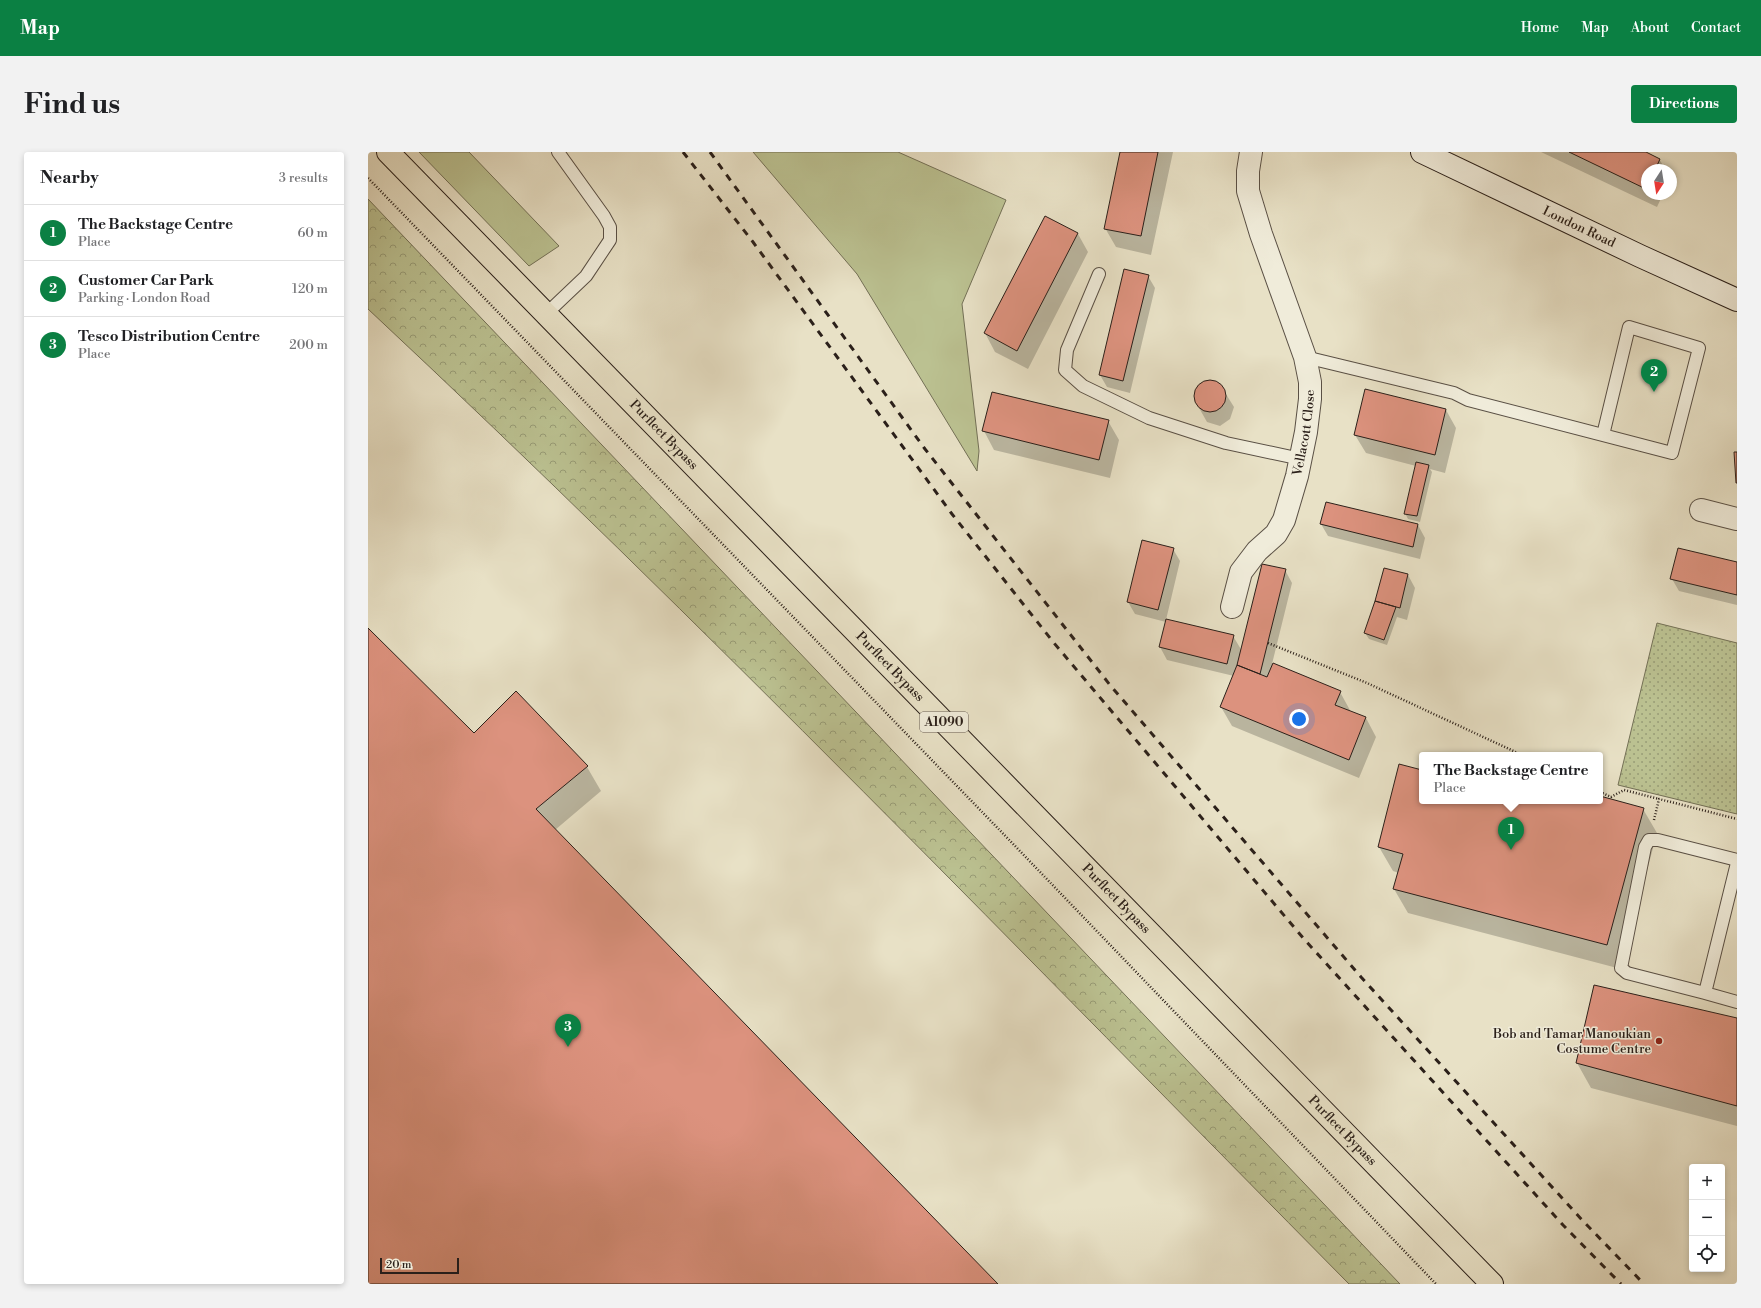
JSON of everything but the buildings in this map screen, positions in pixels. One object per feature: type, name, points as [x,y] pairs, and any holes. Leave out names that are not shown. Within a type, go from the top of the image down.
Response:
[{"type":"main road","name":"Purfleet Bypass","points":[[388,152],[1492,1284]]},
{"type":"street","name":"Vellacott Close","points":[[1232,607],[1243,568],[1257,551],[1281,528],[1301,459],[1310,399],[1310,382],[1305,357],[1261,234],[1248,191],[1248,171],[1251,152]]},
{"type":"street","name":"London Road","points":[[1422,152],[1632,252],[1737,300]]},
{"type":"street","points":[[1701,510],[1737,519]]},
{"type":"lane","points":[[546,314],[586,276],[610,240],[610,227],[604,216],[558,152]]},
{"type":"lane","points":[[1099,274],[1067,350],[1065,370],[1083,386],[1149,418],[1226,443],[1301,459]]},
{"type":"lane","points":[[1305,357],[1454,393],[1468,400],[1672,453],[1699,348],[1629,327],[1603,435]]},
{"type":"lane","points":[[1737,860],[1658,840],[1650,840],[1645,847],[1621,968],[1627,973],[1737,1002]]},
{"type":"lane","points":[[1705,993],[1737,863]]},
{"type":"path","points":[[368,178],[1000,830],[1436,1284]]},
{"type":"path","points":[[1268,643],[1367,682],[1516,752]]},
{"type":"path","points":[[1603,793],[1611,797],[1624,790],[1737,819]]},
{"type":"path","points":[[1650,840],[1659,799]]},
{"type":"green space","points":[[419,152],[469,152],[559,246],[529,266]]},
{"type":"green space","points":[[753,152],[898,152],[1006,200],[962,304],[979,451],[977,471],[857,274]]},
{"type":"green space","points":[[368,199],[1400,1284],[1349,1284],[985,914],[741,669],[494,428],[368,309]]},
{"type":"green space","points":[[1657,623],[1737,643],[1737,814],[1618,785]]},
{"type":"railway","points":[[683,152],[753,242],[952,514],[1054,643],[1304,939],[1563,1225],[1621,1284]]},
{"type":"railway","points":[[710,152],[925,449],[1110,685],[1361,977],[1583,1221],[1644,1284]]},
{"type":"place","name":"Customer Car Park","points":[[1654,392]]},
{"type":"place","name":"The Backstage Centre","points":[[1511,850]]},
{"type":"place","name":"Bob and Tamar Manoukian Costume Centre","points":[[1659,1041]]},
{"type":"place","name":"Tesco Distribution Centre","points":[[568,1047]]}]
